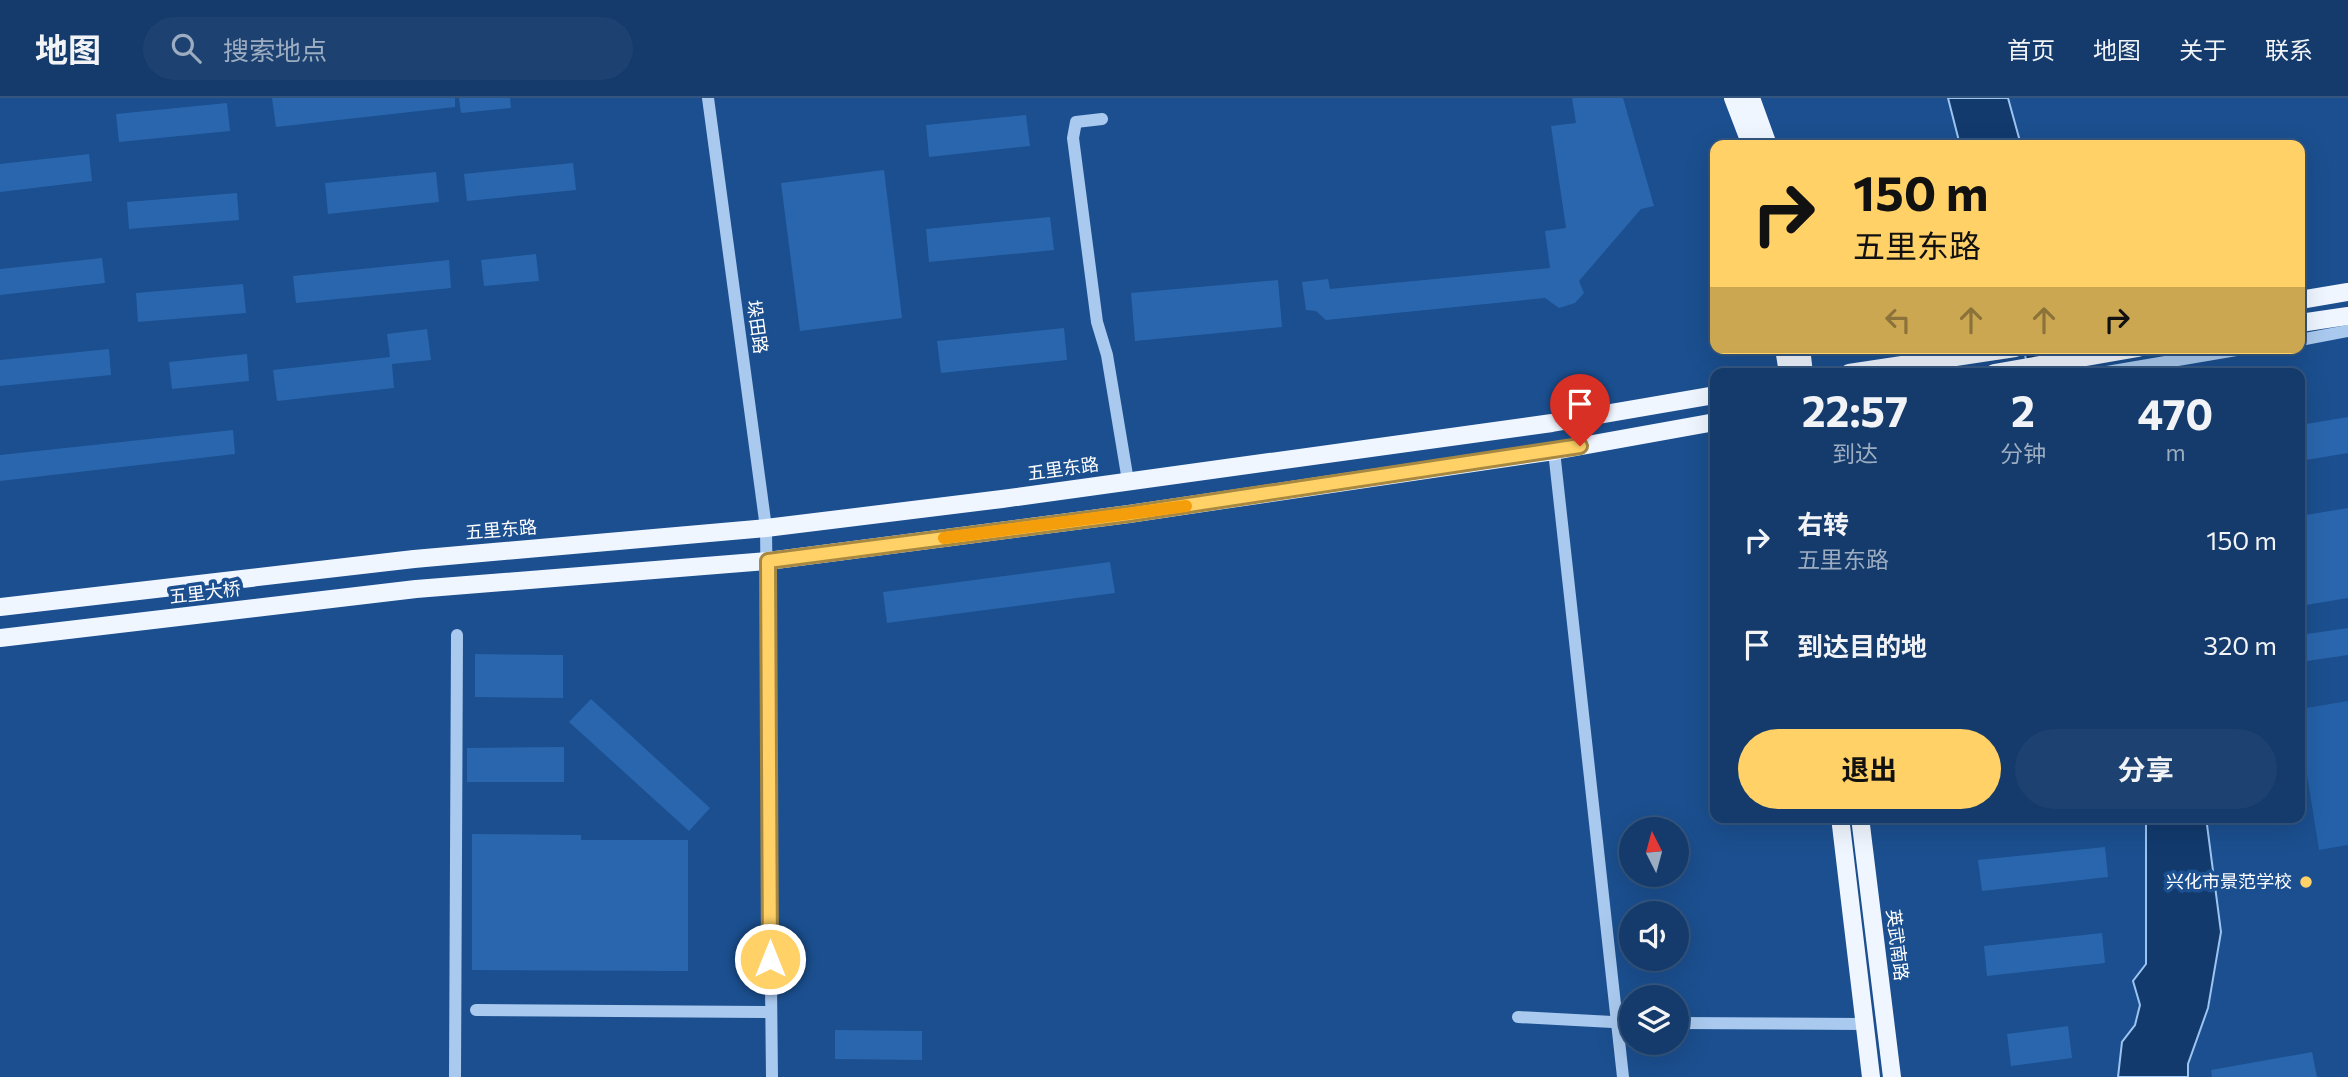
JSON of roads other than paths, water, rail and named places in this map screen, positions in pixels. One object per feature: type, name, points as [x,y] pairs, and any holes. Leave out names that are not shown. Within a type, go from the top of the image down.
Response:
[{"type":"main road","points":[[1733,98],[1749,140]]},
{"type":"main road","points":[[1751,98],[1766,140]]},
{"type":"main road","points":[[2305,299],[2348,292]]},
{"type":"main road","points":[[2305,322],[2348,316]]},
{"type":"main road","points":[[1883,368],[1978,354]]},
{"type":"main road","points":[[2022,368],[2101,354]]},
{"type":"main road","name":"五里东路","points":[[414,559],[766,528],[1552,423],[1710,396]]},
{"type":"main road","points":[[768,561],[1129,514],[1553,451],[1710,423]]},
{"type":"main road","name":"五里大桥","points":[[0,607],[414,559]]},
{"type":"main road","name":"五里大桥","points":[[0,638],[416,589],[768,561]]},
{"type":"main road","points":[[1841,823],[1871,1077]]},
{"type":"main road","name":"英武南路","points":[[1861,823],[1892,1077]]},
{"type":"street","name":"垛田路","points":[[708,98],[766,528],[772,1077]]},
{"type":"street","points":[[1102,120],[1076,122],[1073,138],[1097,322],[1107,355],[1128,481]]},
{"type":"street","points":[[2305,339],[2348,331]]},
{"type":"street","points":[[2130,368],[2213,354]]},
{"type":"street","points":[[1553,451],[1623,1077]]},
{"type":"street","points":[[456,1077],[457,635]]},
{"type":"street","points":[[476,1010],[770,1012]]},
{"type":"street","points":[[1518,1017],[1619,1023]]},
{"type":"street","points":[[1689,1023],[1865,1024]]},
{"type":"place","name":"兴化市景范学校","points":[[2306,882]]}]
